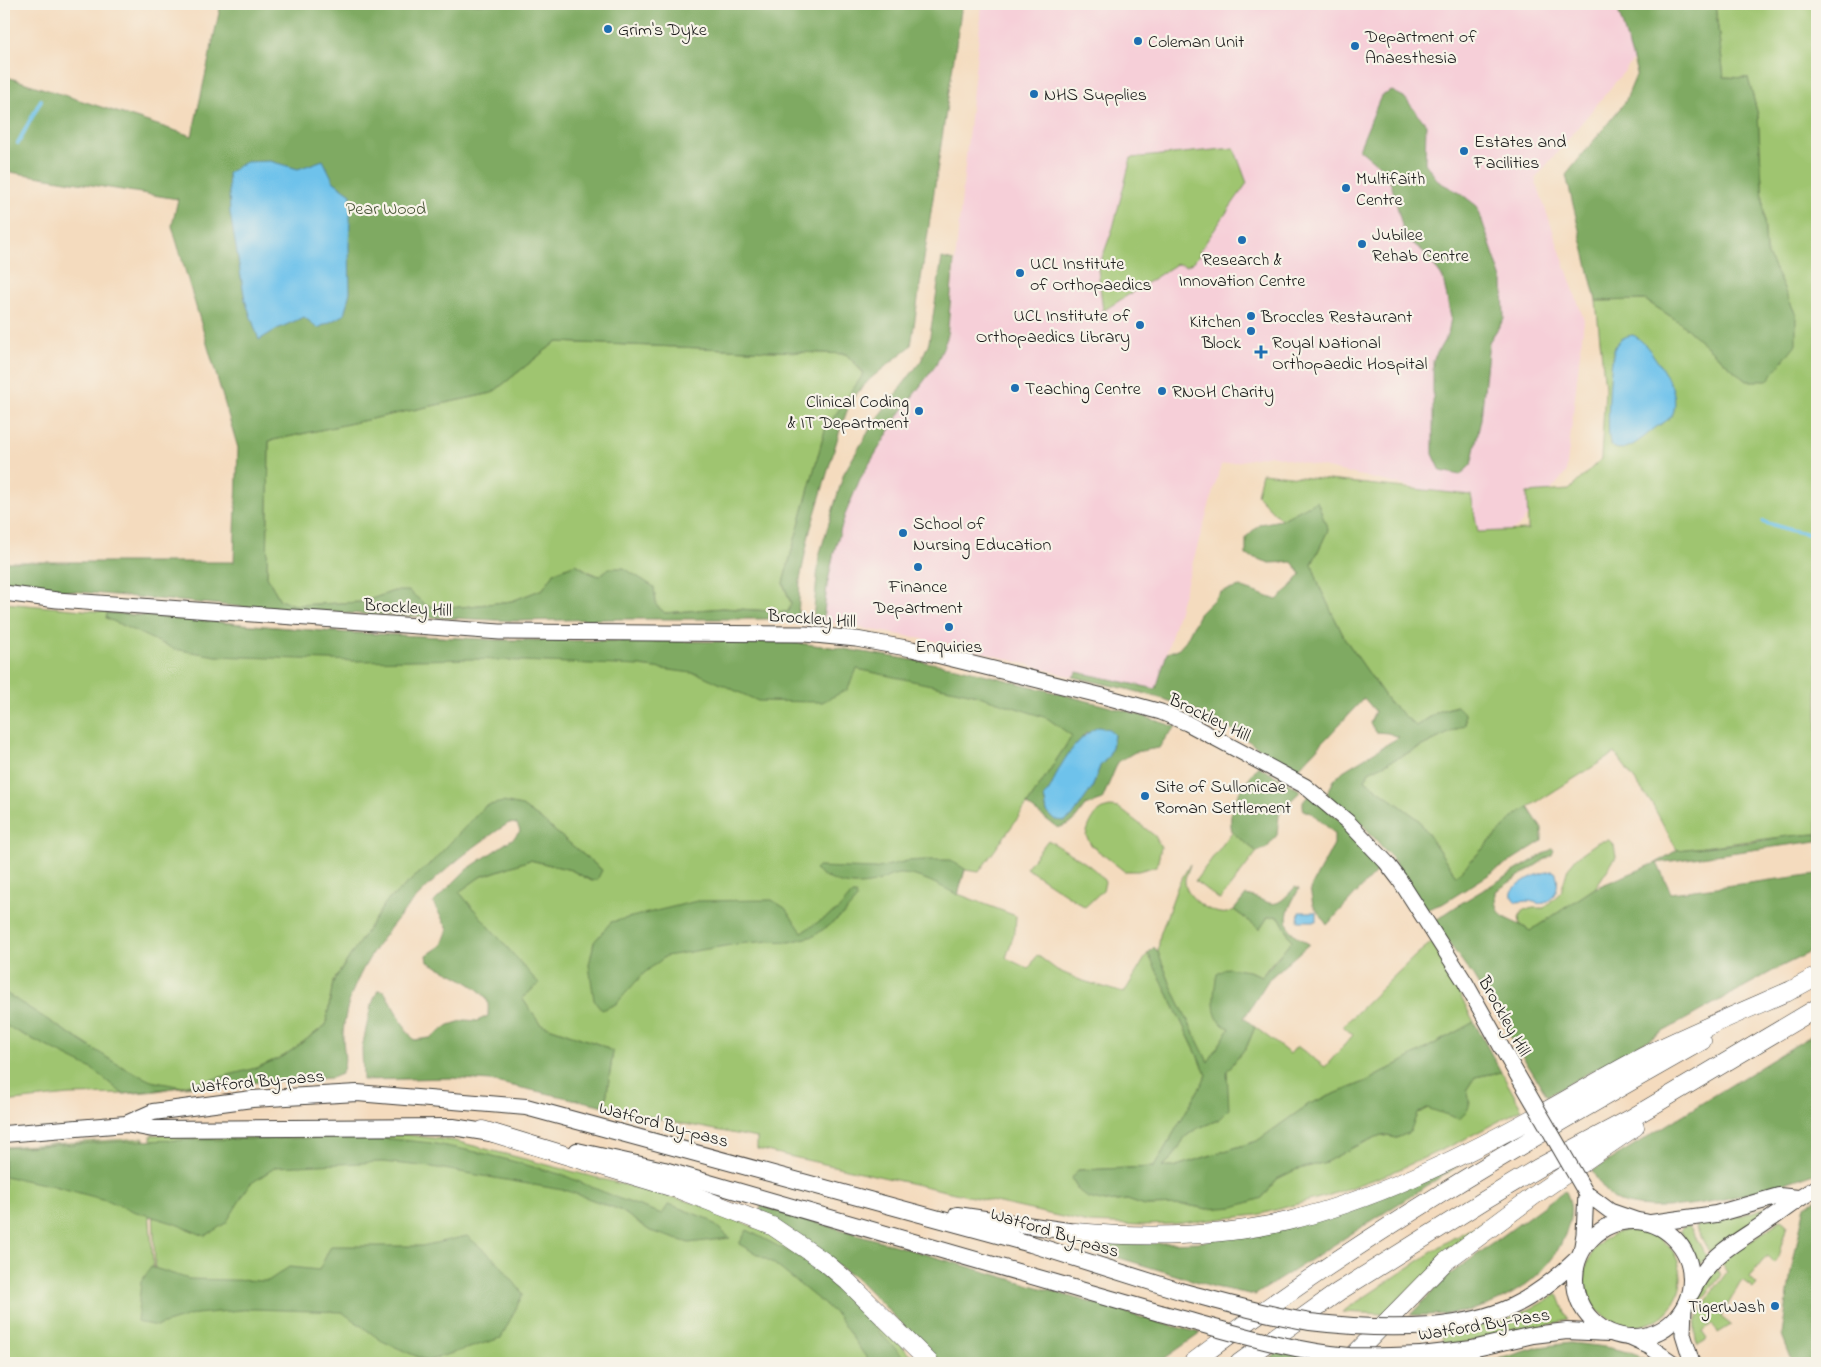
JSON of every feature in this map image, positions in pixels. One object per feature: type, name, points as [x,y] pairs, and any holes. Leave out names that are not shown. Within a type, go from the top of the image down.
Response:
[{"type":"highway","points":[[1192,1363],[1248,1320],[1310,1278],[1469,1177],[1580,1111],[1817,976]]},
{"type":"highway","points":[[876,1202],[1075,1232],[1191,1235],[1224,1232],[1288,1221],[1356,1200],[1420,1174],[1522,1124],[1650,1053],[1796,988]]},
{"type":"highway","points":[[1239,1363],[1338,1292],[1483,1201],[1630,1119],[1817,1008]]},
{"type":"highway","points":[[1346,1363],[1424,1282],[1470,1242],[1534,1196],[1784,1027]]},
{"type":"highway","name":"Watford By-pass","points":[[126,1124],[153,1112],[252,1100],[357,1093],[526,1107],[1031,1244],[1180,1291]]},
{"type":"highway","name":"Watford By-pass","points":[[4,1134],[126,1124],[153,1129],[453,1127],[483,1130],[664,1170],[1160,1313]]},
{"type":"highway","points":[[483,1130],[680,1190],[772,1226],[825,1262],[848,1282],[930,1363]]},
{"type":"highway","points":[[1798,1198],[1779,1196],[1716,1214],[1644,1222],[1623,1221],[1610,1225],[1593,1236],[1579,1256],[1574,1276],[1575,1288],[1580,1302],[1591,1319],[1609,1333],[1619,1337],[1630,1338],[1652,1334],[1666,1327],[1675,1319],[1703,1272],[1714,1260],[1798,1198],[1817,1188]]},
{"type":"highway","points":[[1644,1222],[1665,1229],[1674,1237],[1687,1256],[1691,1282],[1686,1302]]},
{"type":"highway","name":"Watford By-Pass","points":[[1180,1291],[1309,1322],[1398,1329],[1459,1323],[1505,1311],[1544,1288],[1579,1256]]},
{"type":"highway","name":"Watford By-Pass","points":[[1160,1313],[1262,1340],[1317,1352],[1349,1356],[1421,1355],[1472,1349],[1533,1335],[1567,1331],[1609,1333]]},
{"type":"main road","name":"Brockley Hill","points":[[4,594],[56,600],[500,632],[804,634],[856,639],[912,649],[1161,712],[1187,723],[1305,786],[1348,822],[1386,862],[1465,982],[1586,1193],[1610,1211],[1644,1222]]},
{"type":"main road","points":[[1579,1256],[1584,1234],[1586,1193]]},
{"type":"main road","points":[[1686,1302],[1682,1334],[1692,1363]]},
{"type":"main road","points":[[1630,1338],[1650,1346],[1673,1363]]},
{"type":"shaded area","name":"Royal National Orthopaedic Hospital","points":[[982,4],[1642,4],[1637,56],[1535,179],[1584,320],[1566,473],[1517,528],[1463,543],[1450,496],[1270,455],[1221,465],[1156,689],[1077,672],[1073,677],[956,645],[823,621],[827,586],[834,552],[845,515],[860,479],[901,412],[936,365],[947,338]]},
{"type":"green space","name":"Pear Wood","points":[[221,4],[962,4],[911,346],[870,379],[851,400],[840,430],[809,534],[800,580],[798,619],[515,621],[277,610],[4,585],[4,562],[234,562],[238,448],[172,226],[178,199],[4,171],[4,76],[192,136]],"holes":[[[556,342],[846,354],[864,373],[825,430],[783,583],[791,603],[788,612],[722,608],[665,613],[656,605],[654,587],[624,568],[609,568],[600,576],[590,573],[576,564],[555,572],[543,589],[512,601],[462,607],[427,606],[409,591],[394,591],[363,602],[294,605],[280,600],[267,577],[269,441],[492,393]]]},
{"type":"green space","points":[[1605,4],[1715,4],[1724,77],[1748,78],[1758,115],[1766,251],[1796,315],[1796,344],[1767,381],[1746,381],[1678,321],[1645,300],[1596,301],[1566,175],[1625,102],[1637,73],[1618,10]]},
{"type":"green space","points":[[1715,4],[1817,4],[1817,834],[1677,850],[1652,804],[1615,753],[1516,815],[1456,876],[1418,819],[1365,780],[1369,772],[1465,725],[1465,714],[1456,706],[1439,711],[1416,726],[1389,702],[1345,639],[1320,588],[1312,564],[1328,530],[1316,502],[1281,520],[1257,495],[1262,473],[1471,495],[1478,532],[1528,530],[1527,493],[1569,490],[1601,459],[1605,388],[1596,301],[1645,300],[1678,321],[1746,381],[1796,315],[1766,251],[1758,115],[1748,78],[1724,77]]},
{"type":"green space","points":[[1392,91],[1404,97],[1426,124],[1425,163],[1439,182],[1460,193],[1477,206],[1503,282],[1504,319],[1489,342],[1481,419],[1471,465],[1460,475],[1441,471],[1433,454],[1433,360],[1448,334],[1451,318],[1443,278],[1424,252],[1405,237],[1391,183],[1383,169],[1359,149],[1381,96]]},
{"type":"green space","points":[[1234,148],[1247,183],[1199,252],[1201,254],[1186,266],[1175,265],[1103,311],[1098,269],[1113,228],[1131,158]]},
{"type":"green space","points":[[942,258],[954,261],[947,338],[936,365],[901,412],[860,479],[845,515],[834,552],[827,586],[823,621],[813,620],[819,556],[844,473],[874,422],[921,361],[929,342]]},
{"type":"green space","points":[[556,342],[846,354],[864,374],[825,431],[783,583],[791,604],[788,612],[722,608],[665,613],[645,598],[576,564],[555,572],[543,589],[512,601],[462,607],[427,606],[394,591],[363,602],[294,605],[280,600],[267,577],[269,441],[492,393]]},
{"type":"green space","points":[[1317,501],[1328,530],[1312,564],[1320,588],[1345,639],[1389,702],[1416,726],[1440,711],[1457,706],[1465,714],[1465,725],[1369,772],[1365,780],[1418,819],[1456,876],[1516,815],[1528,807],[1542,829],[1542,841],[1444,903],[1425,910],[1392,858],[1363,825],[1327,794],[1334,780],[1343,771],[1399,737],[1388,733],[1376,732],[1370,723],[1375,711],[1364,698],[1295,772],[1233,731],[1194,710],[1149,695],[1073,677],[1077,672],[1156,689],[1167,653],[1178,649],[1186,640],[1199,614],[1221,592],[1240,587],[1277,600],[1290,588],[1301,574],[1292,562],[1270,563],[1246,555],[1246,537],[1260,524],[1281,520]]},
{"type":"green space","points":[[4,603],[334,632],[500,640],[788,642],[838,648],[1035,687],[1072,736],[1027,805],[979,872],[965,870],[958,894],[1016,916],[1015,931],[1006,958],[1029,969],[1037,955],[1057,970],[1080,980],[1124,993],[1148,953],[1207,1075],[1154,1167],[1078,1170],[1105,1202],[1127,1200],[1145,1206],[1187,1205],[1207,1209],[1262,1198],[1277,1179],[1295,1170],[1326,1162],[1381,1135],[1397,1138],[1409,1132],[1417,1114],[1428,1108],[1470,1103],[1467,1089],[1475,1077],[1501,1072],[1522,1109],[1461,1141],[1391,1173],[1327,1196],[1257,1215],[1171,1224],[1141,1225],[1089,1223],[757,1149],[757,1138],[659,1119],[605,1106],[613,1052],[601,1045],[540,1024],[522,998],[538,984],[458,892],[480,877],[530,860],[571,870],[592,881],[602,870],[522,806],[432,862],[386,902],[333,982],[326,1025],[284,1056],[256,1068],[224,1077],[157,1091],[69,1095],[4,1102]]},
{"type":"green space","points":[[107,613],[334,632],[500,640],[788,642],[956,667],[1130,712],[1176,727],[1159,748],[1135,752],[1118,762],[1102,800],[1085,806],[1073,822],[1058,828],[1027,805],[1072,736],[1047,718],[973,694],[857,669],[847,690],[822,702],[758,701],[699,674],[640,666],[473,659],[356,661],[216,656],[174,649],[106,618]],"holes":[[[1086,733],[1114,735],[1108,757],[1100,766],[1092,788],[1055,820],[1047,812],[1044,797],[1072,750]]]},
{"type":"green space","points":[[1258,766],[1301,791],[1286,805],[1279,815],[1277,835],[1267,848],[1257,852],[1232,832],[1231,813],[1233,804],[1241,789]]},
{"type":"green space","points":[[1309,795],[1350,828],[1381,867],[1327,925],[1313,905],[1310,889],[1334,844],[1334,833],[1313,814],[1303,810],[1303,802]]},
{"type":"green space","points":[[503,802],[522,806],[602,870],[597,880],[592,881],[571,870],[530,860],[480,877],[459,892],[539,984],[522,998],[540,1024],[601,1045],[613,1052],[605,1106],[490,1081],[451,1078],[363,1080],[362,1048],[371,1006],[378,990],[384,991],[414,1040],[430,1038],[449,1025],[465,1020],[477,1021],[488,1016],[488,1002],[483,994],[460,978],[428,962],[427,955],[442,945],[448,929],[433,903],[466,870],[515,837],[520,831],[517,824],[509,823],[462,856],[439,876],[417,897],[378,944],[363,969],[351,995],[344,1027],[345,1060],[341,1074],[331,1078],[182,1087],[256,1068],[284,1056],[326,1025],[333,982],[386,902],[432,862],[485,806]]},
{"type":"green space","points":[[1110,807],[1119,808],[1155,836],[1161,847],[1157,866],[1138,871],[1124,871],[1092,846],[1086,836],[1089,826],[1097,813]]},
{"type":"green space","points":[[1232,832],[1257,852],[1220,900],[1195,881]]},
{"type":"green space","points":[[1817,834],[1817,841],[1657,863],[1671,893],[1817,874],[1817,949],[1780,967],[1547,1096],[1473,976],[1434,923],[1463,902],[1552,849],[1554,850],[1552,855],[1496,891],[1496,901],[1501,914],[1530,931],[1595,888],[1656,863],[1677,850]]},
{"type":"green space","points":[[1048,840],[1087,864],[1105,882],[1103,890],[1085,907],[1026,868]]},
{"type":"green space","points":[[1609,840],[1614,845],[1616,857],[1595,888],[1530,931],[1520,924],[1519,917],[1523,910],[1544,908],[1561,892],[1568,868],[1578,856],[1598,842]]},
{"type":"green space","points":[[950,860],[965,869],[958,895],[915,876],[900,874],[874,883],[850,885],[829,879],[815,870],[818,867],[874,869],[907,861]]},
{"type":"green space","points":[[1190,864],[1185,881],[1187,889],[1201,905],[1221,913],[1234,910],[1260,929],[1268,917],[1277,916],[1280,918],[1292,941],[1262,976],[1249,971],[1230,1028],[1208,1063],[1172,988],[1158,952],[1160,935],[1178,885]]},
{"type":"green space","points":[[1295,887],[1299,889],[1288,911],[1287,922],[1293,933],[1309,944],[1269,979],[1244,1018],[1255,1027],[1247,1046],[1227,1071],[1229,1109],[1218,1120],[1196,1129],[1185,1137],[1173,1157],[1162,1167],[1173,1167],[1257,1141],[1309,1104],[1367,1081],[1474,1022],[1501,1072],[1475,1077],[1467,1089],[1468,1109],[1459,1119],[1427,1108],[1417,1114],[1410,1132],[1397,1138],[1381,1135],[1326,1162],[1295,1170],[1277,1179],[1262,1198],[1234,1207],[1207,1209],[1187,1205],[1145,1206],[1127,1200],[1105,1202],[1088,1198],[1078,1190],[1072,1178],[1078,1170],[1154,1167],[1207,1075],[1148,953],[1154,947],[1158,952],[1172,988],[1208,1062],[1230,1028],[1218,1020],[1215,1013],[1214,997],[1217,974],[1227,968],[1249,971],[1262,976],[1292,941],[1280,918],[1277,916],[1268,917],[1260,929],[1234,910],[1246,895],[1267,902],[1277,903]]},
{"type":"green space","points":[[852,894],[856,894],[857,899],[843,915],[814,936],[790,942],[769,941],[737,944],[666,956],[643,974],[616,1004],[602,1010],[594,1000],[589,965],[594,942],[611,922],[697,901],[772,900],[785,908],[802,932],[838,910]]},
{"type":"green space","points":[[1432,942],[1474,1022],[1367,1081],[1309,1104],[1257,1141],[1173,1167],[1162,1167],[1173,1157],[1185,1137],[1196,1129],[1218,1120],[1227,1085],[1227,1071],[1247,1046],[1255,1027],[1290,1054],[1297,1046],[1325,1067],[1353,1035],[1343,1026],[1416,955]]},
{"type":"green space","points":[[4,992],[119,1065],[151,1081],[182,1087],[123,1094],[92,1069],[4,1025]]},
{"type":"green space","points":[[1817,1032],[1817,1172],[1746,1194],[1691,1205],[1665,1207],[1641,1206],[1620,1202],[1608,1193],[1597,1180],[1592,1171]]},
{"type":"green space","points":[[357,1128],[455,1141],[702,1205],[768,1233],[823,1269],[919,1363],[4,1363],[4,1147],[144,1138],[156,1305],[151,1135]]},
{"type":"green space","points":[[371,1137],[431,1143],[486,1154],[563,1175],[662,1214],[669,1204],[708,1219],[730,1238],[689,1243],[650,1231],[620,1210],[568,1191],[432,1167],[382,1162],[276,1167],[250,1184],[226,1223],[205,1236],[109,1201],[54,1186],[4,1176],[4,1148],[131,1141]]},
{"type":"green space","points":[[1458,1166],[1255,1295],[1215,1287],[1077,1245],[1077,1242],[1127,1244],[1202,1242]]},
{"type":"green space","points":[[1565,1190],[1570,1202],[1570,1214],[1564,1237],[1548,1263],[1526,1284],[1499,1300],[1471,1310],[1448,1314],[1410,1315],[1448,1276]]},
{"type":"green space","points":[[1817,1199],[1817,1363],[1793,1363],[1782,1335],[1791,1272],[1805,1205]]},
{"type":"green space","points":[[1779,1203],[1780,1206],[1754,1220],[1712,1253],[1708,1250],[1695,1226],[1743,1215]]},
{"type":"green space","points":[[761,1206],[1164,1324],[1201,1333],[1158,1363],[941,1363],[857,1279],[759,1213]]},
{"type":"green space","points":[[1496,1216],[1383,1314],[1342,1312],[1453,1238]]},
{"type":"green space","points":[[1781,1220],[1787,1225],[1777,1260],[1774,1263],[1767,1256],[1749,1277],[1756,1284],[1753,1288],[1742,1280],[1721,1317],[1731,1325],[1718,1333],[1712,1324],[1703,1332],[1708,1339],[1698,1345],[1695,1336],[1698,1317],[1709,1297],[1727,1272],[1720,1263]]},
{"type":"green space","points":[[1689,1226],[1707,1257],[1699,1265],[1680,1231],[1682,1228]]},
{"type":"green space","points":[[747,1230],[799,1257],[832,1283],[909,1363],[870,1363],[836,1314],[773,1263],[739,1244]]},
{"type":"green space","points":[[1633,1230],[1651,1234],[1667,1244],[1677,1260],[1681,1278],[1677,1296],[1667,1312],[1651,1322],[1633,1326],[1615,1322],[1599,1312],[1589,1296],[1585,1278],[1589,1260],[1599,1244],[1615,1234]]},
{"type":"green space","points":[[467,1236],[499,1263],[523,1294],[501,1338],[427,1361],[382,1341],[342,1312],[253,1309],[196,1314],[157,1326],[137,1322],[141,1282],[151,1267],[189,1279],[268,1281],[289,1267],[319,1270],[331,1246],[422,1246]]},
{"type":"green space","points":[[1715,1268],[1721,1274],[1702,1300],[1694,1318],[1692,1317],[1703,1287]]},
{"type":"green space","points":[[1558,1294],[1568,1320],[1506,1336],[1443,1346],[1442,1333],[1505,1321]]},
{"type":"green space","points":[[1570,1343],[1623,1351],[1652,1363],[1475,1363],[1506,1357],[1539,1347]]},
{"type":"green space","points":[[1279,1352],[1337,1362],[1265,1363]]},
{"type":"water","points":[[323,160],[334,182],[351,194],[350,292],[344,315],[318,328],[304,317],[277,329],[259,340],[245,300],[230,213],[228,173],[245,162],[270,161],[298,169]]},
{"type":"water","points":[[1633,335],[1650,350],[1665,374],[1673,390],[1675,407],[1668,420],[1631,446],[1620,449],[1612,446],[1609,435],[1610,379],[1615,347],[1622,338]]},
{"type":"water","points":[[1098,727],[1109,729],[1114,735],[1108,757],[1100,766],[1092,788],[1072,817],[1065,821],[1055,820],[1047,812],[1044,796],[1069,753],[1085,735]]},
{"type":"water","points":[[1552,871],[1555,872],[1558,881],[1552,898],[1542,903],[1516,902],[1512,896],[1517,886],[1531,877]]},
{"type":"water","points":[[1299,912],[1316,912],[1316,921],[1298,921]]},
{"type":"waterway","points":[[18,143],[41,100]]},
{"type":"waterway","points":[[1763,522],[1817,536]]},
{"type":"place","name":"Grim's Dyke","points":[[608,29]]},
{"type":"place","name":"Coleman Unit","points":[[1138,41]]},
{"type":"place","name":"Department of Anaesthesia","points":[[1355,46]]},
{"type":"place","name":"NHS Supplies","points":[[1034,94]]},
{"type":"place","name":"Estates and Facilities","points":[[1464,151]]},
{"type":"place","name":"Multifaith Centre","points":[[1346,188]]},
{"type":"place","name":"Research & Innovation Centre","points":[[1242,240]]},
{"type":"place","name":"Jubilee Rehab Centre","points":[[1362,244]]},
{"type":"place","name":"UCL Institute of Orthopaedics","points":[[1020,273]]},
{"type":"place","name":"Broccles Restaurant","points":[[1251,316]]},
{"type":"place","name":"UCL Institute of Orthopaedics Library","points":[[1140,325]]},
{"type":"place","name":"Kitchen Block","points":[[1251,331]]},
{"type":"place","name":"Royal National Orthopaedic Hospital","points":[[1261,352]]},
{"type":"place","name":"Teaching Centre","points":[[1015,388]]},
{"type":"place","name":"RNOH Charity","points":[[1162,391]]},
{"type":"place","name":"Clinical Coding & IT Department","points":[[919,411]]},
{"type":"place","name":"School of Nursing Education","points":[[903,533]]},
{"type":"place","name":"Finance Department","points":[[918,567]]},
{"type":"place","name":"Enquiries","points":[[949,627]]},
{"type":"place","name":"Site of Sullonicae Roman Settlement","points":[[1145,796]]},
{"type":"place","name":"TigerWash","points":[[1775,1306]]}]
